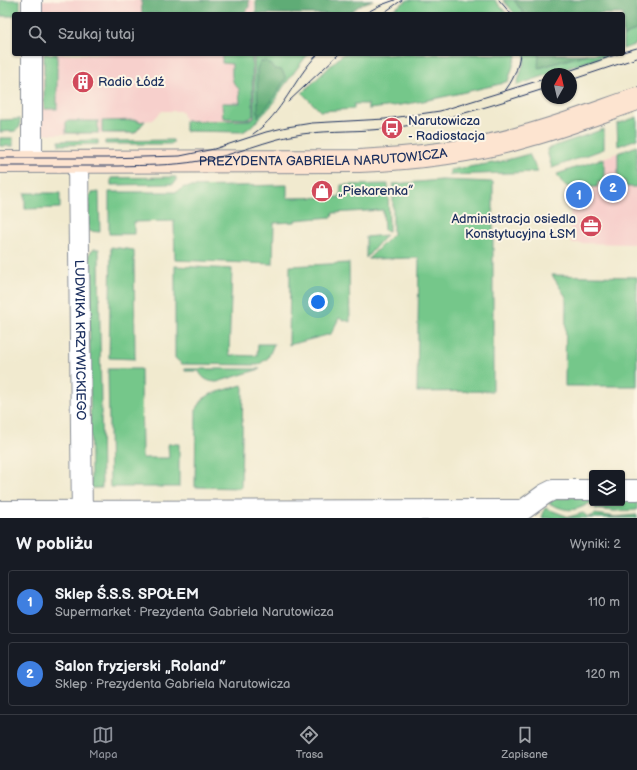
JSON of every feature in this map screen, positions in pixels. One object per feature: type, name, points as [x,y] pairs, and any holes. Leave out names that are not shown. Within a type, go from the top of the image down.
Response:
[{"type":"street","points":[[32,0],[32,12]]},
{"type":"street","points":[[32,56],[32,162]]},
{"type":"street","name":"PREZYDENTA GABRIELA NARUTOWICZA","points":[[0,162],[359,161],[422,156],[486,146],[530,135],[637,99]]},
{"type":"street","name":"LUDWIKA KRZYWICKIEGO","points":[[78,162],[82,514]]},
{"type":"street","points":[[0,511],[82,514],[526,514],[545,494],[554,490],[589,490]]},
{"type":"street","points":[[625,490],[637,490]]},
{"type":"shaded area","points":[[42,0],[254,0],[254,12],[42,12]]},
{"type":"shaded area","name":"Radio Łódź","points":[[42,56],[254,56],[254,118],[250,120],[185,121],[181,111],[162,111],[153,120],[145,121],[135,134],[41,134]]},
{"type":"shaded area","points":[[637,146],[637,244],[571,243],[570,188],[563,184],[557,174]]},
{"type":"green space","points":[[0,0],[20,0],[20,12],[12,12],[12,16],[0,16]]},
{"type":"green space","points":[[141,0],[249,0],[249,7],[245,12],[142,12]]},
{"type":"green space","points":[[256,0],[373,0],[362,4],[351,12],[256,12]]},
{"type":"green space","points":[[408,0],[495,0],[505,12],[389,12]]},
{"type":"green space","points":[[503,0],[514,0],[523,12],[513,12]]},
{"type":"green space","points":[[514,0],[637,0],[637,29],[625,36],[625,12],[523,12]]},
{"type":"green space","points":[[637,29],[637,44],[625,48],[625,36]]},
{"type":"green space","points":[[44,56],[57,56],[57,109],[44,109]]},
{"type":"green space","points":[[222,56],[252,56],[253,116],[249,119],[223,118],[222,103],[240,103],[239,89],[234,84],[232,78],[232,64],[222,63]]},
{"type":"green space","points":[[254,56],[306,56],[283,87],[273,104],[252,126],[243,132],[185,131],[185,121],[250,120],[254,118]]},
{"type":"green space","points":[[341,56],[516,56],[508,81],[434,99],[401,105],[368,109],[368,104],[354,104],[354,109],[320,111],[302,93]]},
{"type":"green space","points":[[525,56],[539,56],[539,68],[580,56],[604,56],[568,68],[541,68],[541,77],[517,85]]},
{"type":"green space","points":[[539,56],[580,56],[538,68]]},
{"type":"green space","points":[[266,61],[275,69],[282,70],[286,78],[271,102],[258,117],[257,69],[260,62]]},
{"type":"green space","points":[[637,117],[637,139],[618,146],[617,124]]},
{"type":"green space","points":[[20,119],[20,127],[15,131],[0,132],[0,120]]},
{"type":"green space","points":[[138,120],[138,122],[145,121],[135,133],[102,133],[102,121]]},
{"type":"green space","points":[[66,121],[98,121],[98,133],[66,133]]},
{"type":"green space","points":[[604,129],[604,149],[552,168],[547,151],[549,148]]},
{"type":"green space","points":[[0,138],[13,138],[13,146],[0,146]]},
{"type":"green space","points":[[98,140],[98,144],[59,145],[59,141]]},
{"type":"green space","points":[[173,140],[173,144],[105,144],[105,141]]},
{"type":"green space","points":[[637,146],[637,187],[626,187],[625,181],[618,181],[618,153]]},
{"type":"green space","points":[[529,154],[538,172],[450,175],[450,170],[499,162]]},
{"type":"green space","points":[[604,158],[604,182],[598,182],[597,187],[570,188],[563,184],[557,174]]},
{"type":"green space","points":[[176,177],[176,182],[173,184],[111,185],[111,178]]},
{"type":"green space","points":[[441,180],[493,182],[493,391],[417,392],[419,258],[368,259],[393,234],[393,184]]},
{"type":"green space","points":[[388,184],[389,231],[384,230],[383,210],[333,213],[332,217],[274,223],[273,264],[175,260],[174,221],[134,222],[134,234],[109,234],[109,192],[177,192],[184,187],[287,185],[287,198],[340,197],[341,185]]},
{"type":"green space","points":[[99,192],[100,232],[88,231],[89,197],[92,193]]},
{"type":"green space","points":[[25,193],[60,193],[60,208],[25,209]]},
{"type":"green space","points":[[386,235],[366,258],[366,237]]},
{"type":"green space","points":[[111,247],[134,250],[135,359],[109,358]]},
{"type":"green space","points":[[94,249],[99,249],[102,488],[91,488],[89,254]]},
{"type":"green space","points":[[349,263],[350,322],[339,318],[331,334],[289,345],[290,266]]},
{"type":"green space","points":[[175,266],[232,269],[229,355],[257,356],[258,344],[274,344],[268,358],[258,365],[182,364],[175,358]]},
{"type":"green space","points":[[552,275],[637,277],[637,386],[565,386],[566,297]]},
{"type":"green space","points":[[108,369],[141,369],[142,458],[169,458],[168,444],[179,444],[179,487],[110,487]]},
{"type":"green space","points":[[185,369],[260,369],[217,382],[206,380],[199,371],[185,371]]},
{"type":"green space","points":[[242,385],[241,488],[195,487],[196,410],[203,399],[211,394]]},
{"type":"green space","points":[[589,496],[589,504],[577,509],[569,510],[548,503],[554,499]]},
{"type":"green space","points":[[625,496],[637,496],[637,510],[614,511],[596,509],[595,506],[625,506]]},
{"type":"green space","points":[[545,508],[569,517],[583,513],[588,517],[595,514],[616,517],[637,515],[637,518],[542,518]]},
{"type":"tram line","points":[[368,12],[395,0]]},
{"type":"tram line","points":[[385,12],[402,0]]},
{"type":"tram line","points":[[499,0],[509,12]]},
{"type":"tram line","points":[[625,51],[637,48]]},
{"type":"tram line","points":[[253,134],[272,117],[316,56]]},
{"type":"tram line","points":[[288,102],[337,56]]},
{"type":"tram line","points":[[504,92],[515,74],[520,56]]},
{"type":"tram line","points":[[577,68],[612,56]]},
{"type":"tram line","points":[[577,78],[637,58]]},
{"type":"tram line","points":[[0,158],[180,156],[214,149],[266,132],[287,127],[312,123],[385,119],[440,111],[541,80]]},
{"type":"tram line","points":[[0,166],[118,166],[189,163],[212,159],[289,136],[324,132],[392,128],[432,121],[541,90]]},
{"type":"place","name":"Radio Łódź","points":[[83,82]]},
{"type":"place","name":"Narutowicza - Radiostacja","points":[[392,128]]},
{"type":"place","name":"Salon fryzjerski „Roland”","points":[[613,188]]},
{"type":"place","name":"„Piekarenka”","points":[[322,191]]},
{"type":"place","name":"Sklep Ś.S.S. SPOŁEM","points":[[579,195]]},
{"type":"place","name":"Administracja osiedla Konstytucyjna ŁSM","points":[[591,226]]}]
